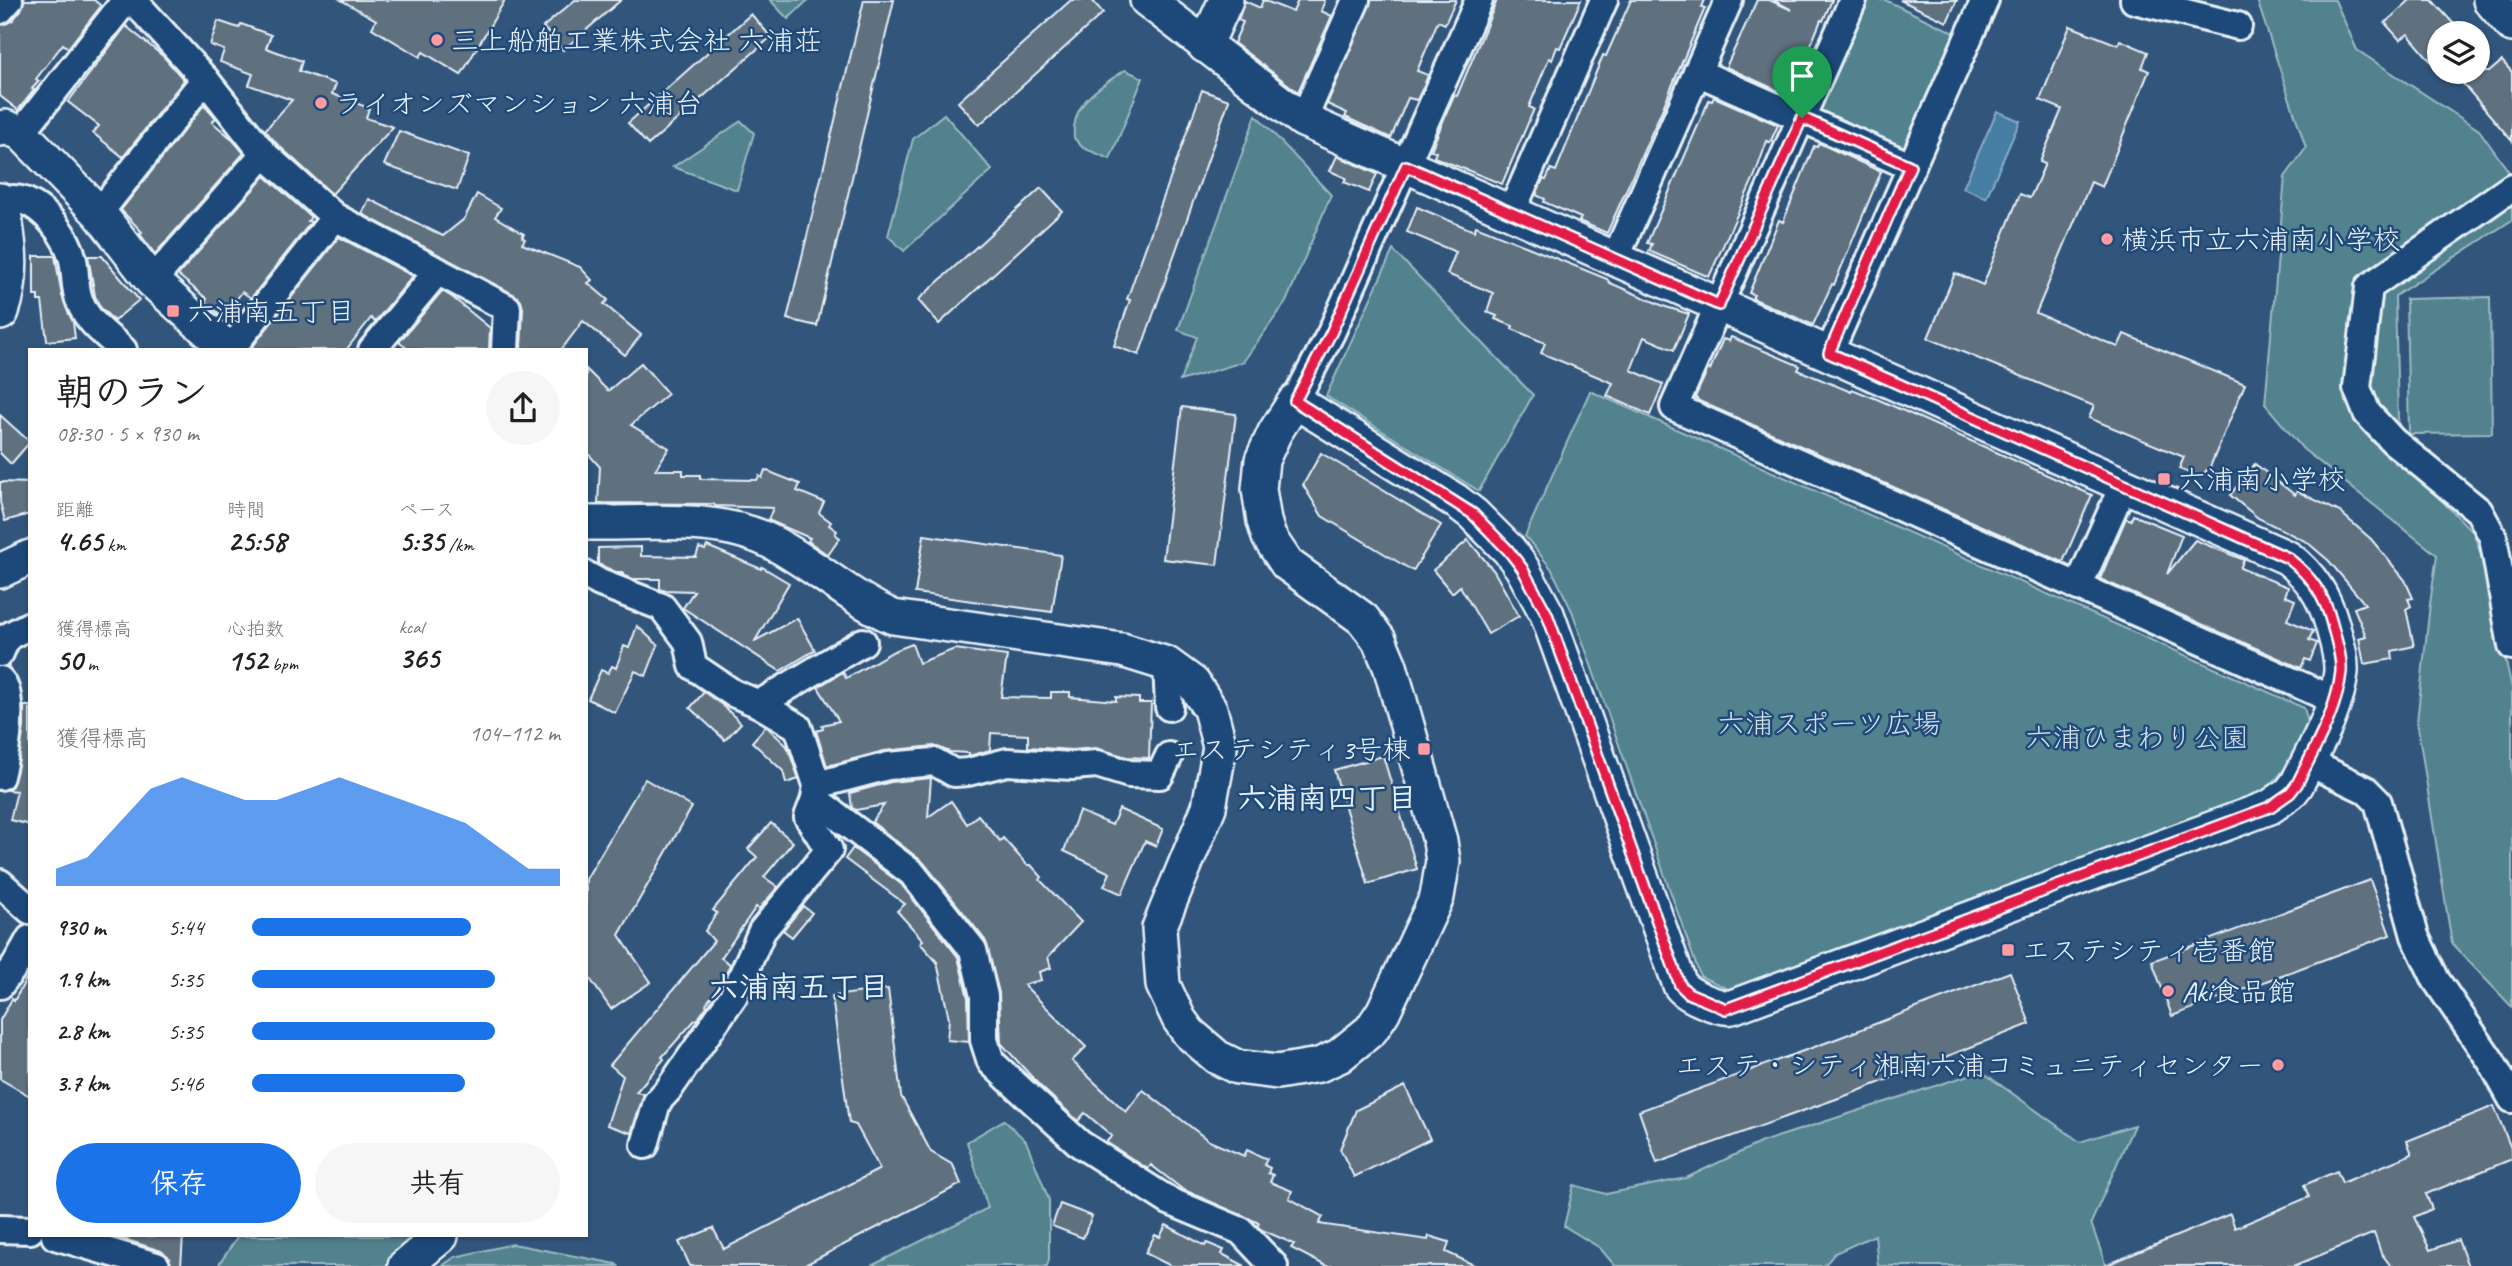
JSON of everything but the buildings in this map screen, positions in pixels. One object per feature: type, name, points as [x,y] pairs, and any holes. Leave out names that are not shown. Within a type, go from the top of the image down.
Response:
[{"type":"main road","points":[[0,202],[9,259],[0,311]]},
{"type":"street","points":[[0,10],[9,0]]},
{"type":"street","points":[[126,0],[7,127],[99,213],[152,281],[227,348]]},
{"type":"street","points":[[133,0],[205,79],[264,154],[335,217],[507,308],[505,348]]},
{"type":"street","points":[[1147,0],[1303,120],[2288,558],[2308,575],[2323,598],[2338,646],[2341,672],[2334,700],[2308,762],[2290,793],[2270,807],[1732,1007],[1722,1007],[1688,993],[1680,985],[1547,614],[1522,568],[1490,530],[1455,501],[1295,401]]},
{"type":"street","points":[[1205,46],[1226,0]]},
{"type":"street","points":[[1303,120],[1356,0]]},
{"type":"street","points":[[588,523],[705,524],[727,528],[774,543],[868,606],[893,617],[1122,650],[1167,664],[1193,683],[1210,709],[1220,747],[1209,807],[1159,928],[1163,985],[1184,1026],[1217,1057],[1237,1066],[1256,1071],[1277,1072],[1319,1065],[1339,1056],[1371,1030],[1383,1012],[1437,897],[1443,860],[1440,841],[1385,652],[1363,619],[1287,564],[1269,537],[1259,489],[1262,460],[1331,333],[1479,0]]},
{"type":"street","points":[[1511,213],[1604,0]]},
{"type":"street","points":[[1615,259],[1729,0]]},
{"type":"street","points":[[1853,0],[1674,407],[2334,700]]},
{"type":"street","points":[[1829,353],[1984,0]]},
{"type":"street","points":[[2134,0],[2238,26]]},
{"type":"street","points":[[2490,0],[2512,25]]},
{"type":"street","points":[[1697,72],[1910,166]]},
{"type":"street","points":[[99,213],[205,79]]},
{"type":"street","points":[[152,281],[264,154]]},
{"type":"street","points":[[2512,187],[2369,287],[2357,388],[2367,413],[2393,441],[2479,511],[2493,537],[2512,646]]},
{"type":"street","points":[[0,202],[11,198],[36,207],[61,234],[72,257],[80,303],[98,327],[121,348]]},
{"type":"street","points":[[231,348],[335,217]]},
{"type":"street","points":[[374,348],[438,271]]},
{"type":"street","points":[[2078,587],[2124,484]]},
{"type":"street","points":[[0,571],[28,558]]},
{"type":"street","points":[[588,576],[662,607],[688,642],[693,666],[733,693],[799,726],[816,792],[808,817],[828,850],[762,931],[734,995],[669,1089],[657,1102],[645,1145]]},
{"type":"street","points":[[0,653],[7,637],[28,626]]},
{"type":"street","points":[[759,704],[863,642]]},
{"type":"street","points":[[1167,664],[1169,707]]},
{"type":"street","points":[[0,680],[4,682],[9,696],[0,776]]},
{"type":"street","points":[[816,792],[888,766],[935,762],[954,772],[968,772],[1007,762],[1072,766],[1097,764],[1129,774],[1160,775],[1168,756]]},
{"type":"street","points":[[2308,762],[2366,790],[2378,802],[2415,936],[2437,980],[2491,1061],[2512,1099]]},
{"type":"street","points":[[816,792],[912,873],[973,950],[984,996],[984,1040],[991,1062],[1080,1144],[1169,1201],[1241,1231],[1274,1266]]},
{"type":"street","points":[[0,883],[28,908]]},
{"type":"street","points":[[0,985],[28,943]]},
{"type":"street","points":[[0,1229],[28,1230]]},
{"type":"street","points":[[58,1237],[156,1266]]},
{"type":"street","points":[[405,1266],[440,1237]]},
{"type":"green space","points":[[770,0],[808,0],[788,19]]},
{"type":"green space","points":[[1864,0],[1885,0],[1957,34],[1904,158],[1812,119]]},
{"type":"green space","points":[[2257,0],[2335,0],[2357,50],[2479,130],[2512,176],[2512,220],[2395,296],[2398,418],[2404,463],[2473,532],[2483,560],[2512,688],[2512,1007],[2452,944],[2417,722],[2437,555],[2303,449],[2265,404],[2285,177],[2306,148]]},
{"type":"green space","points":[[1125,70],[1143,78],[1110,159],[1083,148],[1074,138],[1074,126],[1077,115],[1089,97]]},
{"type":"green space","points":[[944,114],[992,170],[904,251],[888,236],[913,139]]},
{"type":"green space","points":[[1256,115],[1331,195],[1286,302],[1243,362],[1180,381],[1197,337],[1178,330]]},
{"type":"green space","points":[[741,121],[754,133],[737,190],[673,167]]},
{"type":"green space","points":[[1393,250],[1533,395],[1479,491],[1326,396]]},
{"type":"green space","points":[[2490,297],[2492,433],[2409,434],[2406,299]]},
{"type":"green space","name":"六浦スポーツ広場","points":[[1590,391],[2304,708],[2308,722],[2295,752],[2278,777],[2261,792],[1728,989],[1700,976],[1572,611],[1551,568],[1525,536]]},
{"type":"green space","points":[[1981,1071],[2080,1142],[2134,1125],[2091,1223],[2106,1266],[1878,1266],[1875,1235],[1835,1253],[1824,1266],[1615,1266],[1600,1248],[1564,1226],[1574,1185],[1606,1194],[1686,1178],[1762,1142]]},
{"type":"green space","points":[[1004,1120],[1026,1141],[1049,1200],[1047,1266],[871,1266],[988,1208],[967,1142]]},
{"type":"green space","points":[[237,1237],[427,1237],[392,1266],[218,1266]]},
{"type":"green space","points":[[513,1244],[618,1266],[442,1266],[455,1257]]},
{"type":"water","points":[[1997,111],[2020,121],[1986,198],[1963,188]]},
{"type":"place","name":"三上船舶工業株式会社 六浦荘","points":[[437,40]]},
{"type":"place","name":"ライオンズマンション 六浦台","points":[[321,103]]},
{"type":"place","name":"横浜市立六浦南小学校","points":[[2107,239]]},
{"type":"place","name":"六浦南五丁目","points":[[173,311]]},
{"type":"place","name":"六浦南小学校","points":[[2164,479]]},
{"type":"place","name":"エステシティ3号棟","points":[[1424,749]]},
{"type":"place","name":"エステシティ壱番館","points":[[2008,950]]},
{"type":"place","name":"Aki食品館","points":[[2168,991]]},
{"type":"place","name":"エステ・シティ湘南六浦コミュニティセンター","points":[[2278,1065]]},
{"type":"district","name":"六浦南四丁目","points":[[1327,798]]},
{"type":"district","name":"六浦南五丁目","points":[[799,987]]},
{"type":"route","points":[[1802,118],[1910,166],[1829,353],[2288,558],[2308,575],[2323,598],[2338,646],[2341,672],[2327,720],[2297,784],[2282,800],[2270,807],[1726,1009],[1682,990],[1547,614],[1522,568],[1473,514],[1295,401],[1331,333],[1406,166],[1719,305],[1802,118]]},
{"type":"park label","name":"六浦ひまわり公園","points":[[2137,737]]}]
